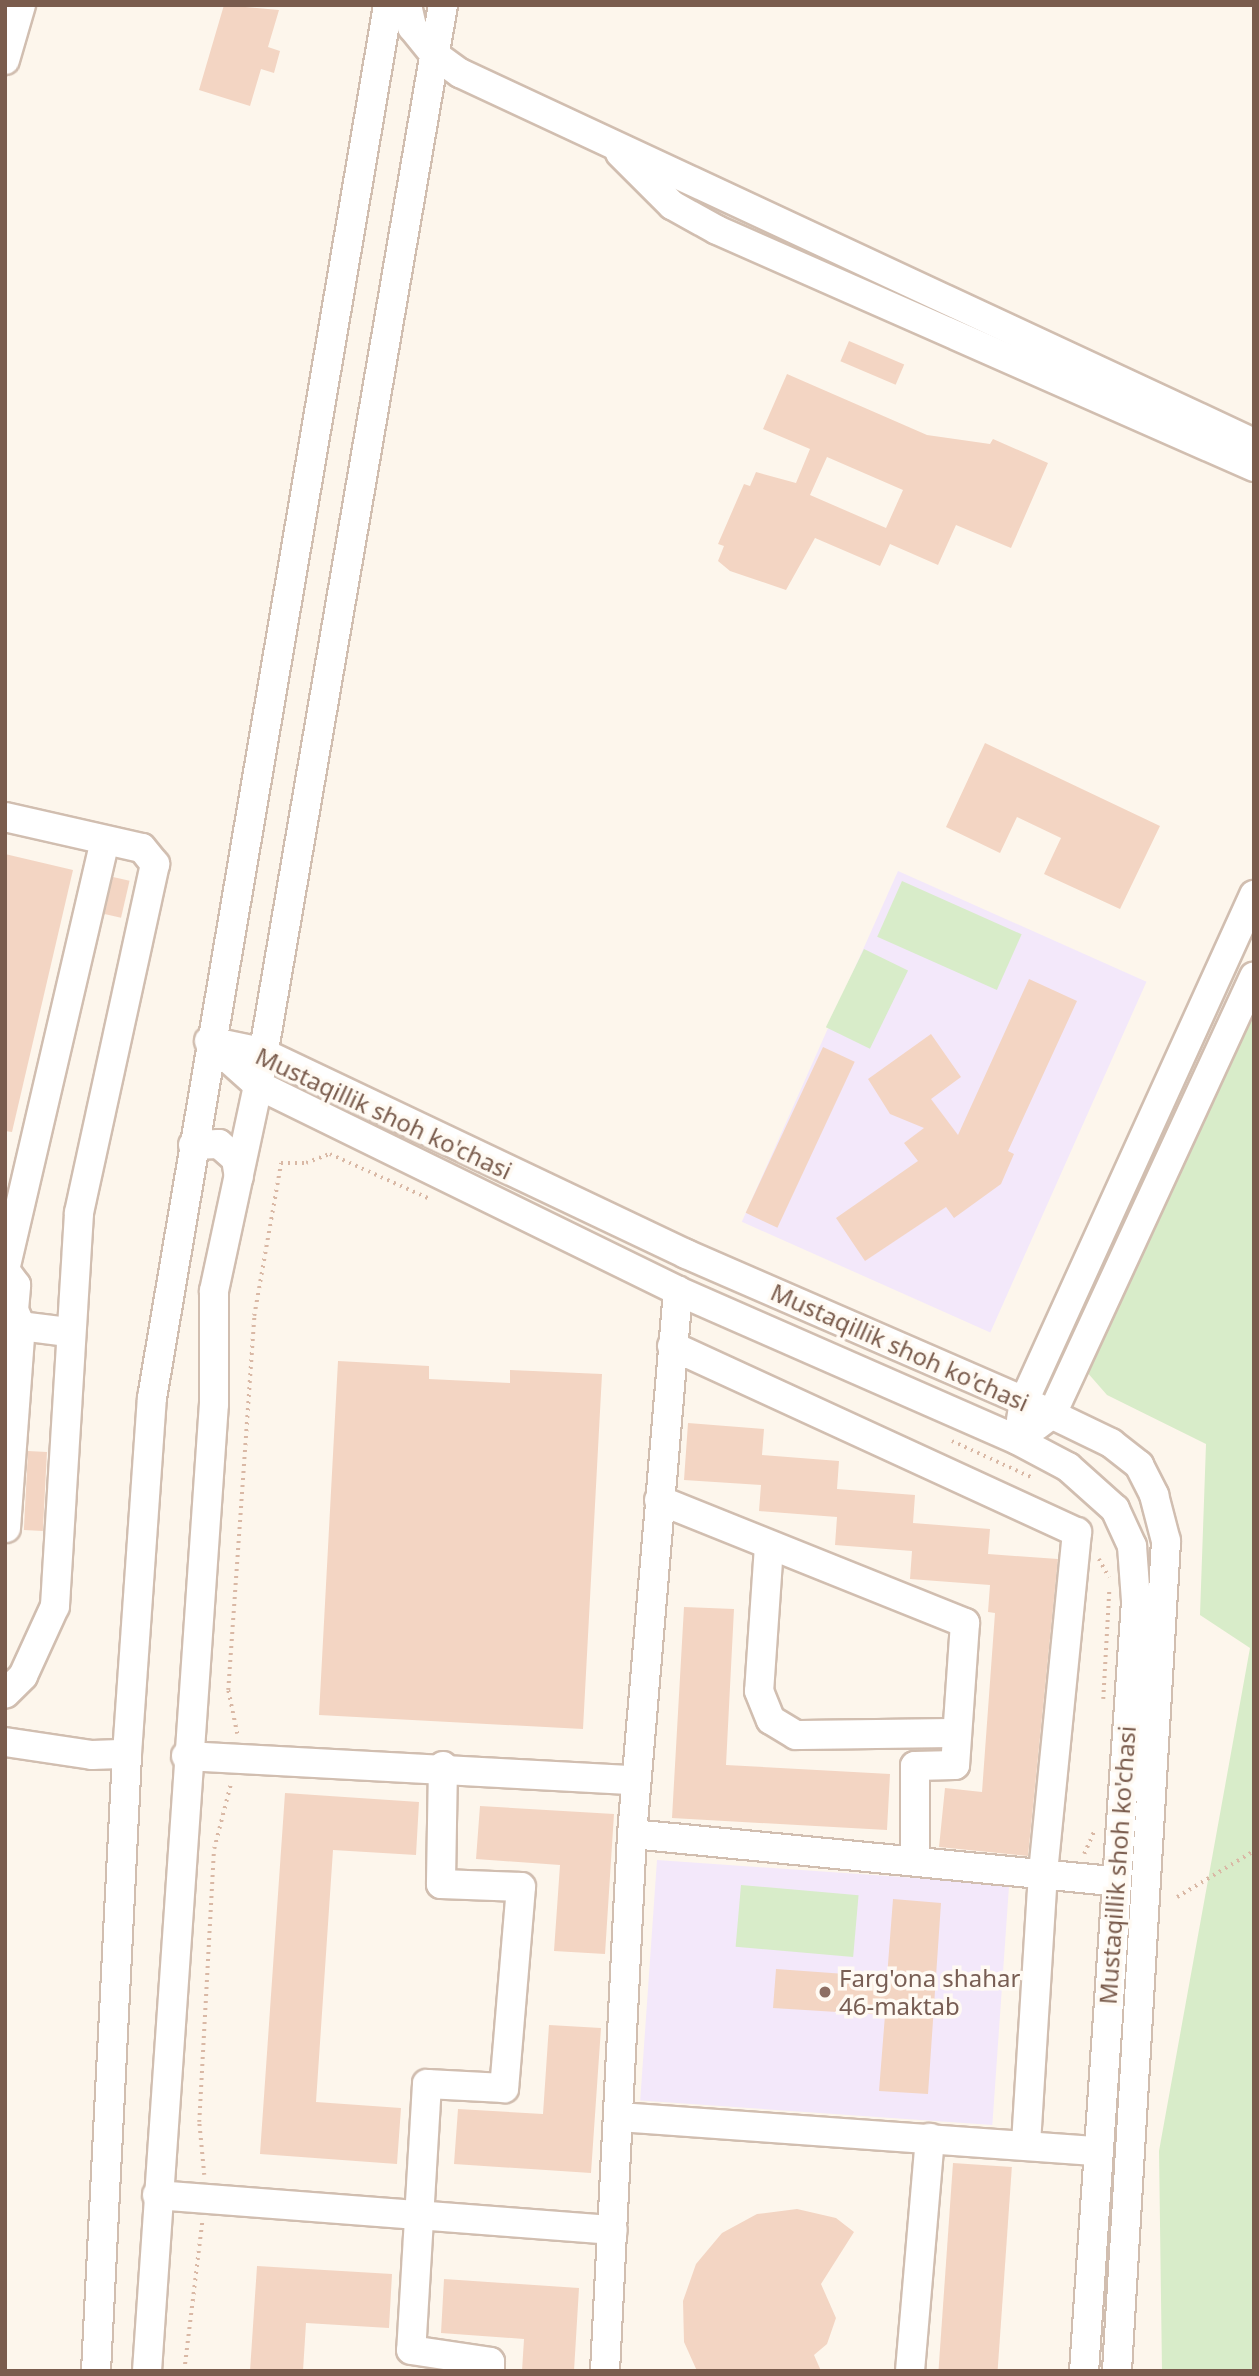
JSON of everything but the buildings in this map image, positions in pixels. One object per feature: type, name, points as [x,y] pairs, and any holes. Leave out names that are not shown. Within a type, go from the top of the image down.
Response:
[{"type":"street","points":[[5,60],[21,5]]},
{"type":"street","points":[[96,2371],[127,1754],[152,1398],[209,1041],[388,5]]},
{"type":"street","points":[[407,5],[412,27],[435,55],[460,73],[1254,443]]},
{"type":"street","points":[[147,2371],[186,1756],[214,1404],[214,1292],[258,1085],[261,1052],[443,5]]},
{"type":"street","points":[[609,142],[672,205],[717,230],[1254,467]]},
{"type":"street","points":[[5,817],[142,848],[155,864],[79,1213],[68,1332],[55,1606],[23,1676],[5,1694]]},
{"type":"street","points":[[6,1528],[21,1326],[14,1310],[16,1285],[5,1270],[105,840]]},
{"type":"street","points":[[1017,1440],[1024,1401],[1254,895]]},
{"type":"street","points":[[1017,1440],[1052,1414],[1254,976]]},
{"type":"street","name":"Mustaqillik shoh ko'chasi","points":[[209,1041],[261,1052],[686,1254],[1052,1414],[1111,1443],[1139,1465],[1154,1495],[1166,1541],[1117,2371]]},
{"type":"street","name":"Mustaqillik shoh ko'chasi","points":[[209,1041],[258,1085],[678,1291],[1017,1440],[1068,1466],[1115,1509],[1132,1546],[1136,1601],[1084,2371]]},
{"type":"street","points":[[192,1145],[219,1144],[236,1159],[239,1177]]},
{"type":"street","points":[[605,2371],[620,2117],[633,1780],[678,1291]]},
{"type":"street","points":[[21,1326],[68,1332]]},
{"type":"street","points":[[673,1346],[1077,1532],[1043,1873],[1026,2143]]},
{"type":"street","points":[[659,1500],[965,1623],[955,1765],[915,1766],[915,1860]]},
{"type":"street","points":[[769,1546],[759,1691],[772,1720],[796,1735],[957,1733]]},
{"type":"street","points":[[5,1742],[92,1755],[127,1754]]},
{"type":"street","points":[[186,1756],[443,1766],[633,1780]]},
{"type":"street","points":[[443,1766],[441,1884],[521,1887],[504,2088],[427,2084],[411,2350],[490,2362],[490,2371]]},
{"type":"street","points":[[632,1834],[1115,1881]]},
{"type":"street","points":[[620,2117],[1026,2143],[1098,2151]]},
{"type":"street","points":[[910,2371],[930,2138]]},
{"type":"street","points":[[157,2195],[613,2230]]},
{"type":"path","points":[[184,2371],[203,2199],[199,2122],[214,1849],[237,1756],[237,1717],[228,1690],[253,1330],[281,1163],[306,1163],[330,1153],[441,1204]]},
{"type":"path","points":[[941,1436],[1042,1483]]},
{"type":"path","points":[[1094,1549],[1110,1578],[1102,1703]]},
{"type":"path","points":[[1075,1875],[1095,1827]]},
{"type":"path","points":[[1177,1897],[1254,1851]]},
{"type":"shaded area","points":[[898,871],[1146,982],[990,1332],[742,1222]]},
{"type":"shaded area","name":"Farg'ona shahar 46-maktab","points":[[657,1860],[1009,1885],[992,2125],[640,2100]]},
{"type":"green space","points":[[902,881],[1022,934],[997,990],[877,937]]},
{"type":"green space","points":[[864,949],[908,970],[870,1049],[826,1027]]},
{"type":"green space","points":[[1254,1008],[1254,2371],[1162,2371],[1159,2151],[1250,1648],[1200,1615],[1206,1444],[1107,1395],[1086,1371]]},
{"type":"green space","points":[[741,1885],[859,1895],[853,1957],[736,1947]]},
{"type":"place","name":"Farg'ona shahar 46-maktab","points":[[825,1992]]}]
